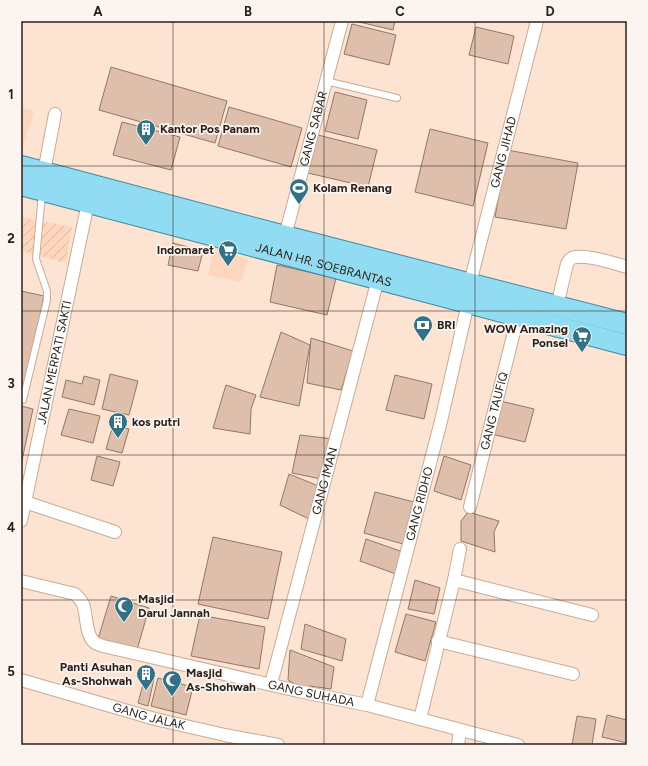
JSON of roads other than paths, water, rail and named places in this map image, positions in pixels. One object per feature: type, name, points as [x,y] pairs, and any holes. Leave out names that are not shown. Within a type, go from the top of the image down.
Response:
[{"type":"main road","name":"JALAN HR. SOEBRANTAS","points":[[21,166],[43,181],[88,203],[368,270],[470,283],[627,324]]},
{"type":"main road","name":"JALAN HR. SOEBRANTAS","points":[[21,185],[43,181],[285,236],[368,270],[468,303],[627,345]]},
{"type":"street","name":"GANG JIHAD","points":[[470,283],[537,21]]},
{"type":"street","name":"GANG SABAR","points":[[285,236],[326,81],[338,22]]},
{"type":"street","points":[[43,181],[55,114]]},
{"type":"street","name":"JALAN MERPATI SAKTI","points":[[21,521],[88,203]]},
{"type":"street","points":[[557,306],[567,264],[570,258],[576,256],[589,258],[627,267]]},
{"type":"street","name":"GANG IMAN","points":[[271,684],[368,270]]},
{"type":"street","name":"GANG RIDHO","points":[[367,705],[441,421],[468,303]]},
{"type":"street","name":"GANG TAUFIQ","points":[[470,507],[518,316]]},
{"type":"street","points":[[24,502],[115,532]]},
{"type":"street","points":[[420,719],[454,580],[460,549]]},
{"type":"street","points":[[454,580],[592,615]]},
{"type":"street","name":"GANG SUHADA","points":[[21,581],[75,594],[80,598],[84,605],[85,616],[91,638],[94,643],[102,646],[298,691],[367,705],[518,745]]},
{"type":"street","points":[[438,641],[573,674]]},
{"type":"street","name":"GANG JALAK","points":[[21,680],[154,718],[225,735],[278,745]]},
{"type":"street","points":[[458,745],[460,730]]},
{"type":"lane","points":[[326,81],[397,98]]},
{"type":"lane","points":[[23,400],[47,300],[47,291],[36,259],[43,181]]},
{"type":"place","name":"Kantor Pos Panam","points":[[146,146]]},
{"type":"place","name":"Kolam Renang","points":[[299,205]]},
{"type":"place","name":"Indomaret","points":[[228,267]]},
{"type":"place","name":"BRI","points":[[423,342]]},
{"type":"place","name":"WOW Amazing Ponsel","points":[[582,353]]},
{"type":"place","name":"kos putri","points":[[118,439]]},
{"type":"place","name":"Masjid Darul Jannah","points":[[124,623]]},
{"type":"place","name":"Panti Asuhan As-Shohwah","points":[[146,691]]},
{"type":"place","name":"Masjid As-Shohwah","points":[[172,697]]}]
